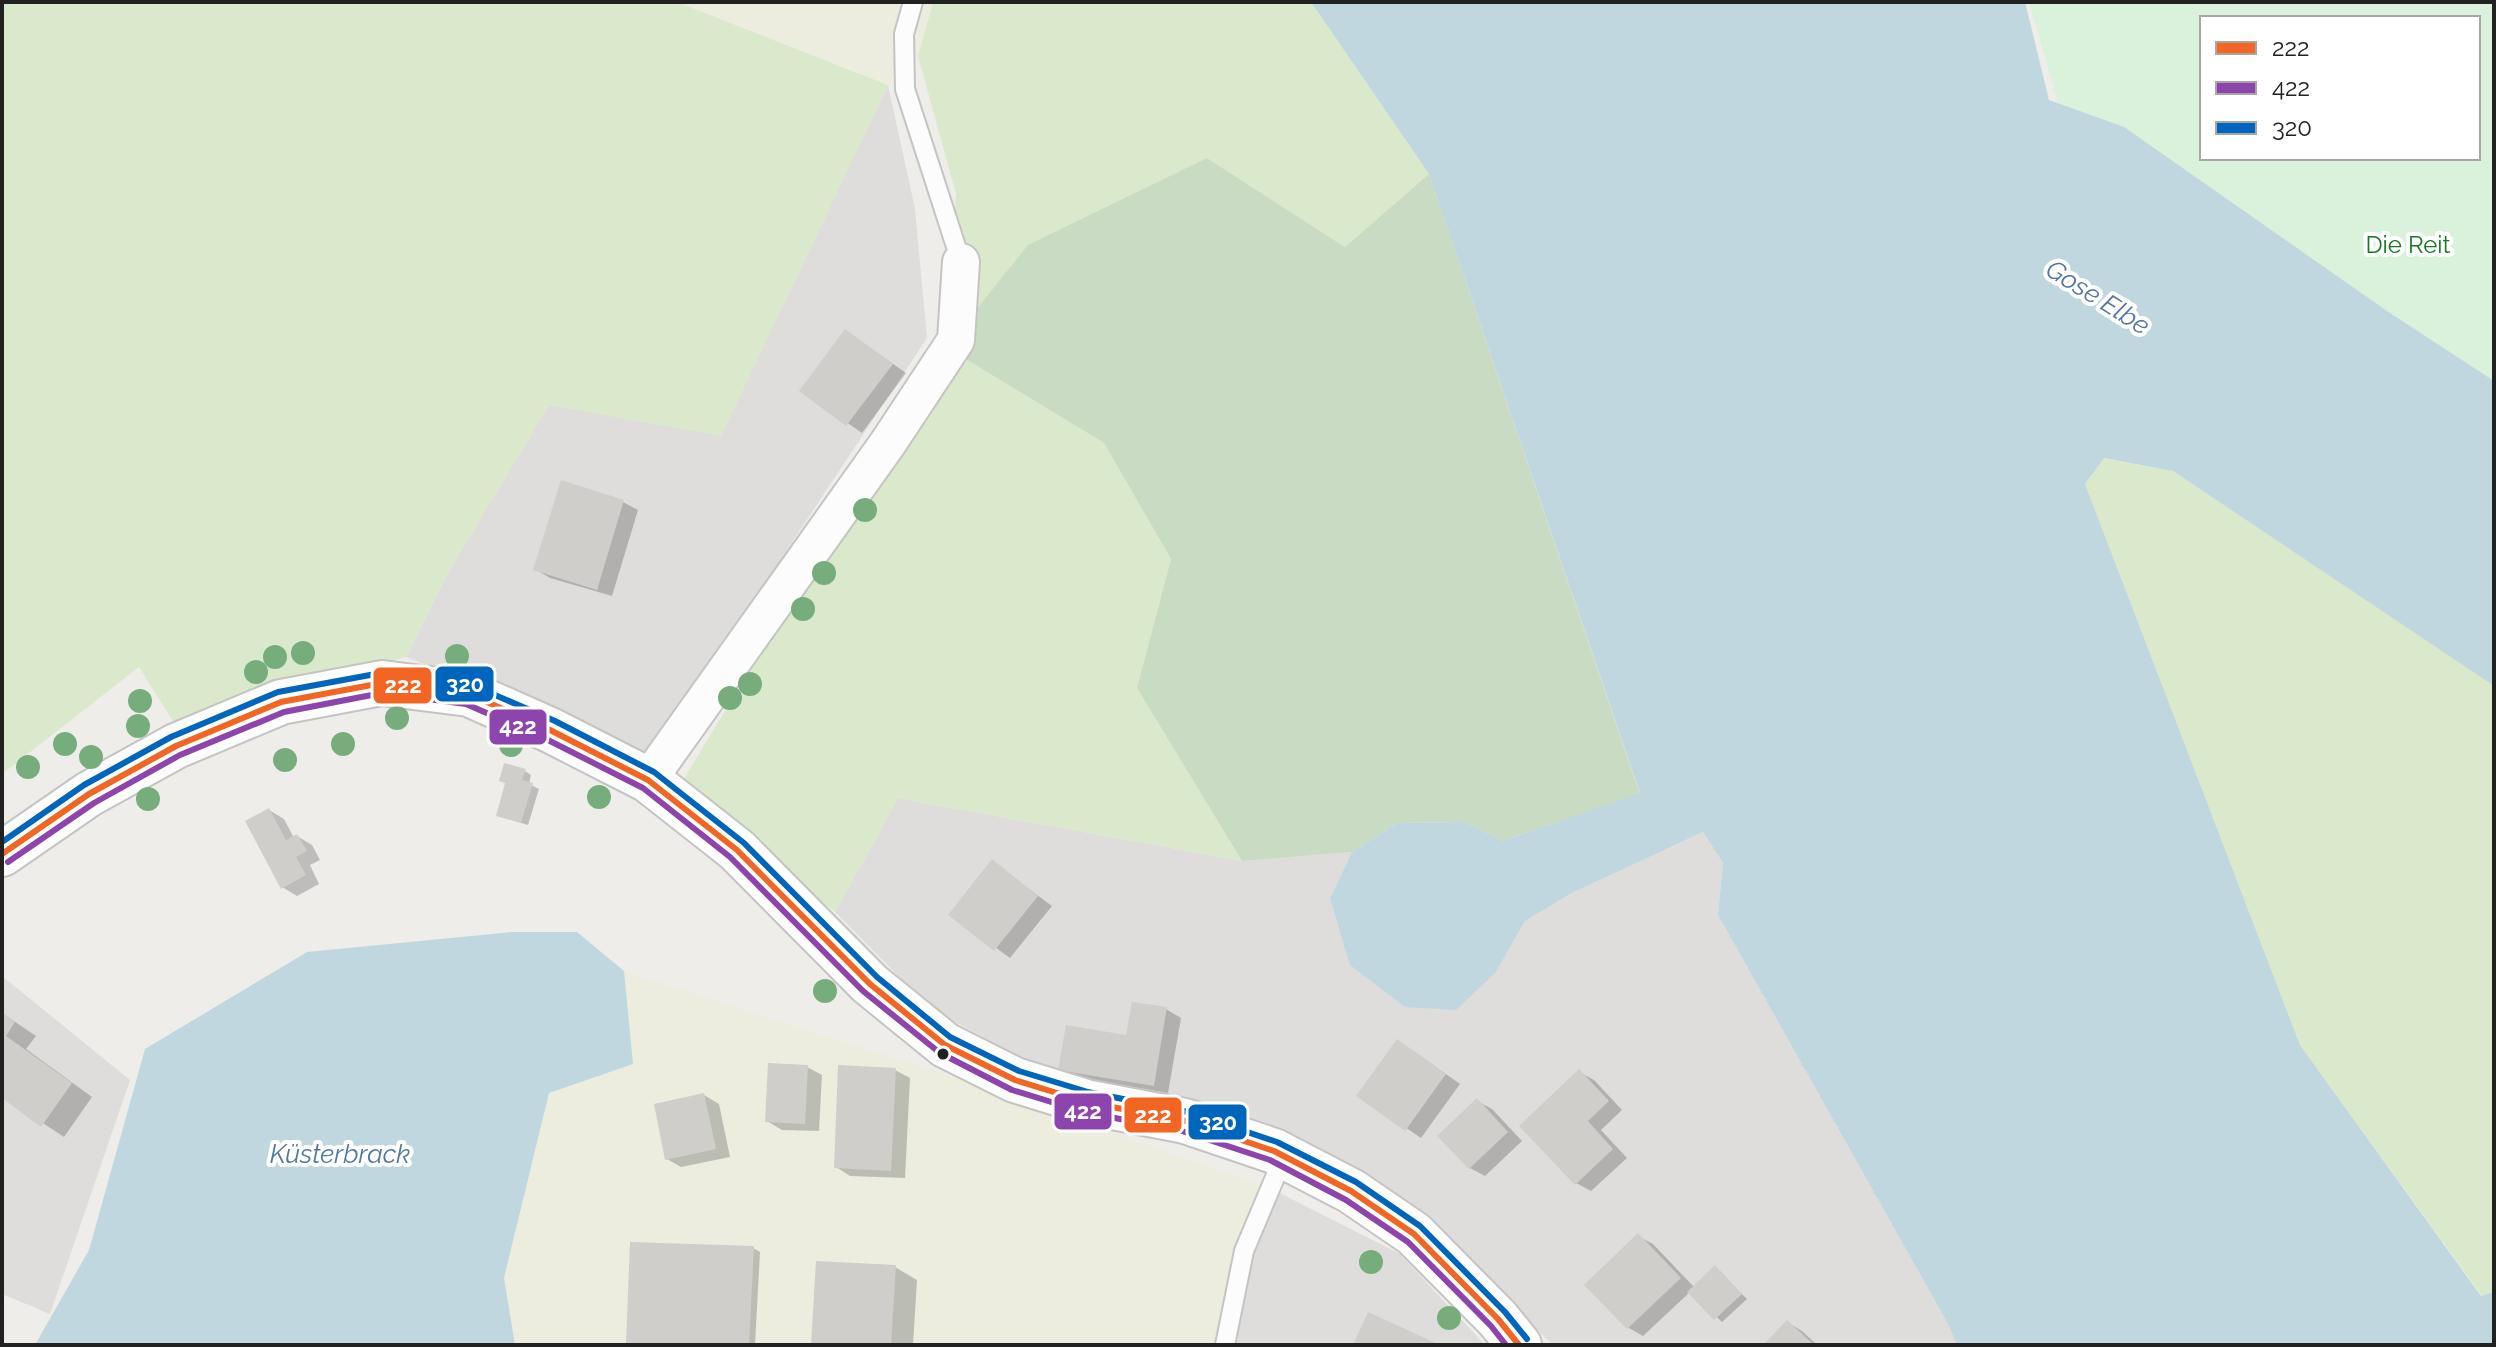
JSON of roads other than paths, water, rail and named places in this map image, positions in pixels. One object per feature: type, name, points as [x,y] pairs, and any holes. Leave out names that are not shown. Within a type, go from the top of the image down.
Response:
[{"type":"street","points":[[648,780],[888,443],[956,340],[961,262]]},
{"type":"street","points":[[2,854],[89,794],[176,746],[281,702],[382,683],[469,694],[550,730],[648,780],[737,850],[870,984],[945,1045],[1015,1080],[1086,1102],[1185,1121],[1284,1156],[1351,1191],[1414,1234],[1498,1319],[1519,1345]]},
{"type":"lane","points":[[913,2],[904,34],[905,89],[961,262]]},
{"type":"lane","points":[[1225,1345],[1244,1251],[1284,1156]]},
{"type":"water","name":"Gose Elbe","points":[[1311,2],[2025,2],[2049,100],[2124,127],[2387,311],[2494,381],[2494,686],[2173,471],[2104,458],[2085,484],[2300,1045],[2481,1296],[2494,1292],[2494,1345],[1957,1345],[1718,915],[1723,863],[1703,832],[1572,893],[1525,921],[1496,972],[1456,1010],[1405,1007],[1350,965],[1330,898],[1352,852],[1397,823],[1465,822],[1503,841],[1640,793],[1429,174]]},
{"type":"water","name":"Küsterbrack","points":[[512,932],[577,932],[624,971],[633,1064],[549,1093],[504,1278],[515,1345],[35,1345],[89,1250],[145,1049],[307,952]]},
{"type":"park label","name":"Die Reit","points":[[2408,245]]}]
